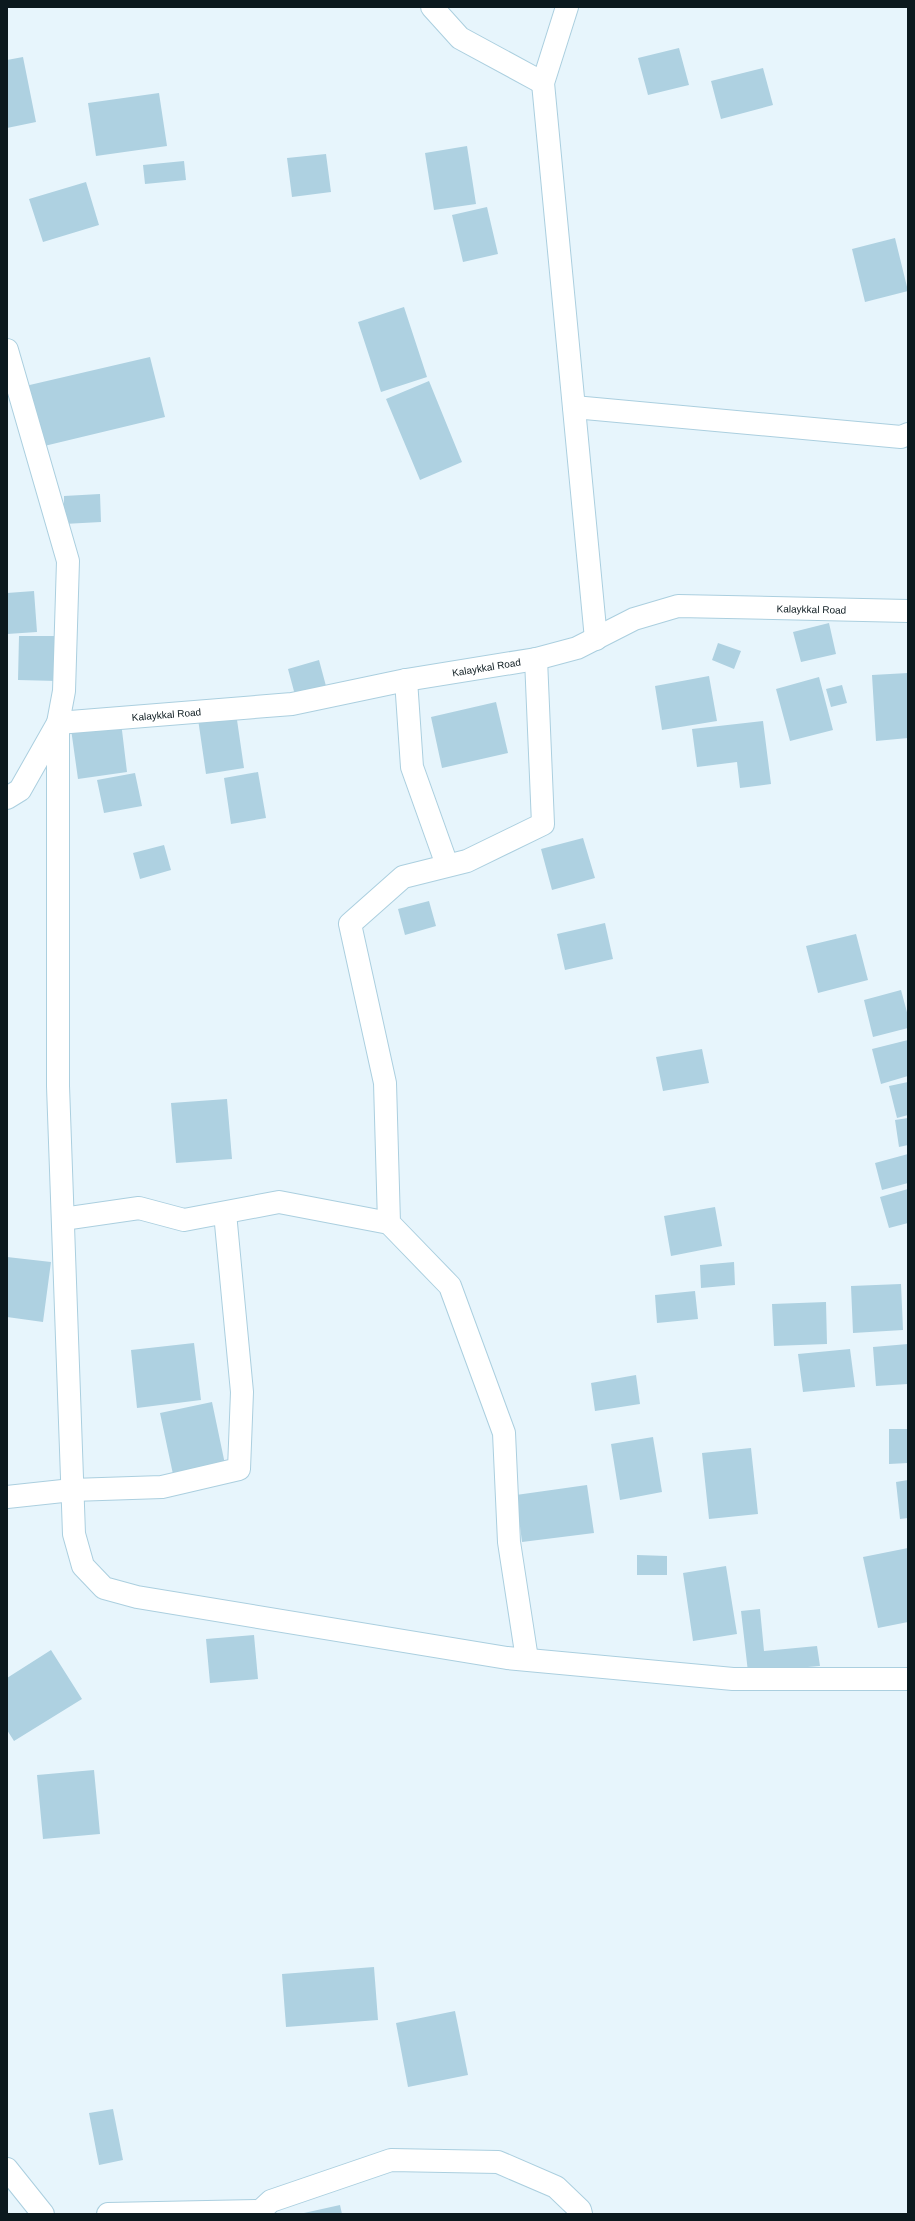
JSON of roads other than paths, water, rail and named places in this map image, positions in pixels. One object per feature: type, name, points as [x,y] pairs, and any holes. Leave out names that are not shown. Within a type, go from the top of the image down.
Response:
[{"type":"street","points":[[432,7],[460,38],[543,83]]},
{"type":"street","points":[[568,7],[543,83],[596,639]]},
{"type":"street","points":[[7,350],[68,561],[64,691],[58,724],[58,1086],[74,1534],[83,1566],[104,1588],[137,1597],[507,1658],[733,1679],[908,1679]]},
{"type":"street","points":[[574,407],[901,437],[908,434]]},
{"type":"street","name":"Kalaykkal Road","points":[[58,724],[292,704],[406,680],[536,659],[577,648],[634,619],[678,606],[908,611]]},
{"type":"street","points":[[389,1223],[385,1083],[350,924],[403,876],[467,860],[543,824],[536,659]]},
{"type":"street","points":[[406,680],[412,767],[448,865]]},
{"type":"street","points":[[7,798],[20,790],[58,724]]},
{"type":"street","points":[[63,1219],[139,1208],[184,1220],[280,1202],[389,1223],[450,1286],[504,1433],[509,1542],[527,1659]]},
{"type":"street","points":[[7,1496],[72,1490],[162,1487],[239,1469],[242,1392],[225,1213]]},
{"type":"street","points":[[108,2214],[259,2213],[271,2201],[391,2160],[498,2162],[556,2187],[580,2210],[581,2214]]},
{"type":"street","points":[[7,2169],[43,2214]]}]
